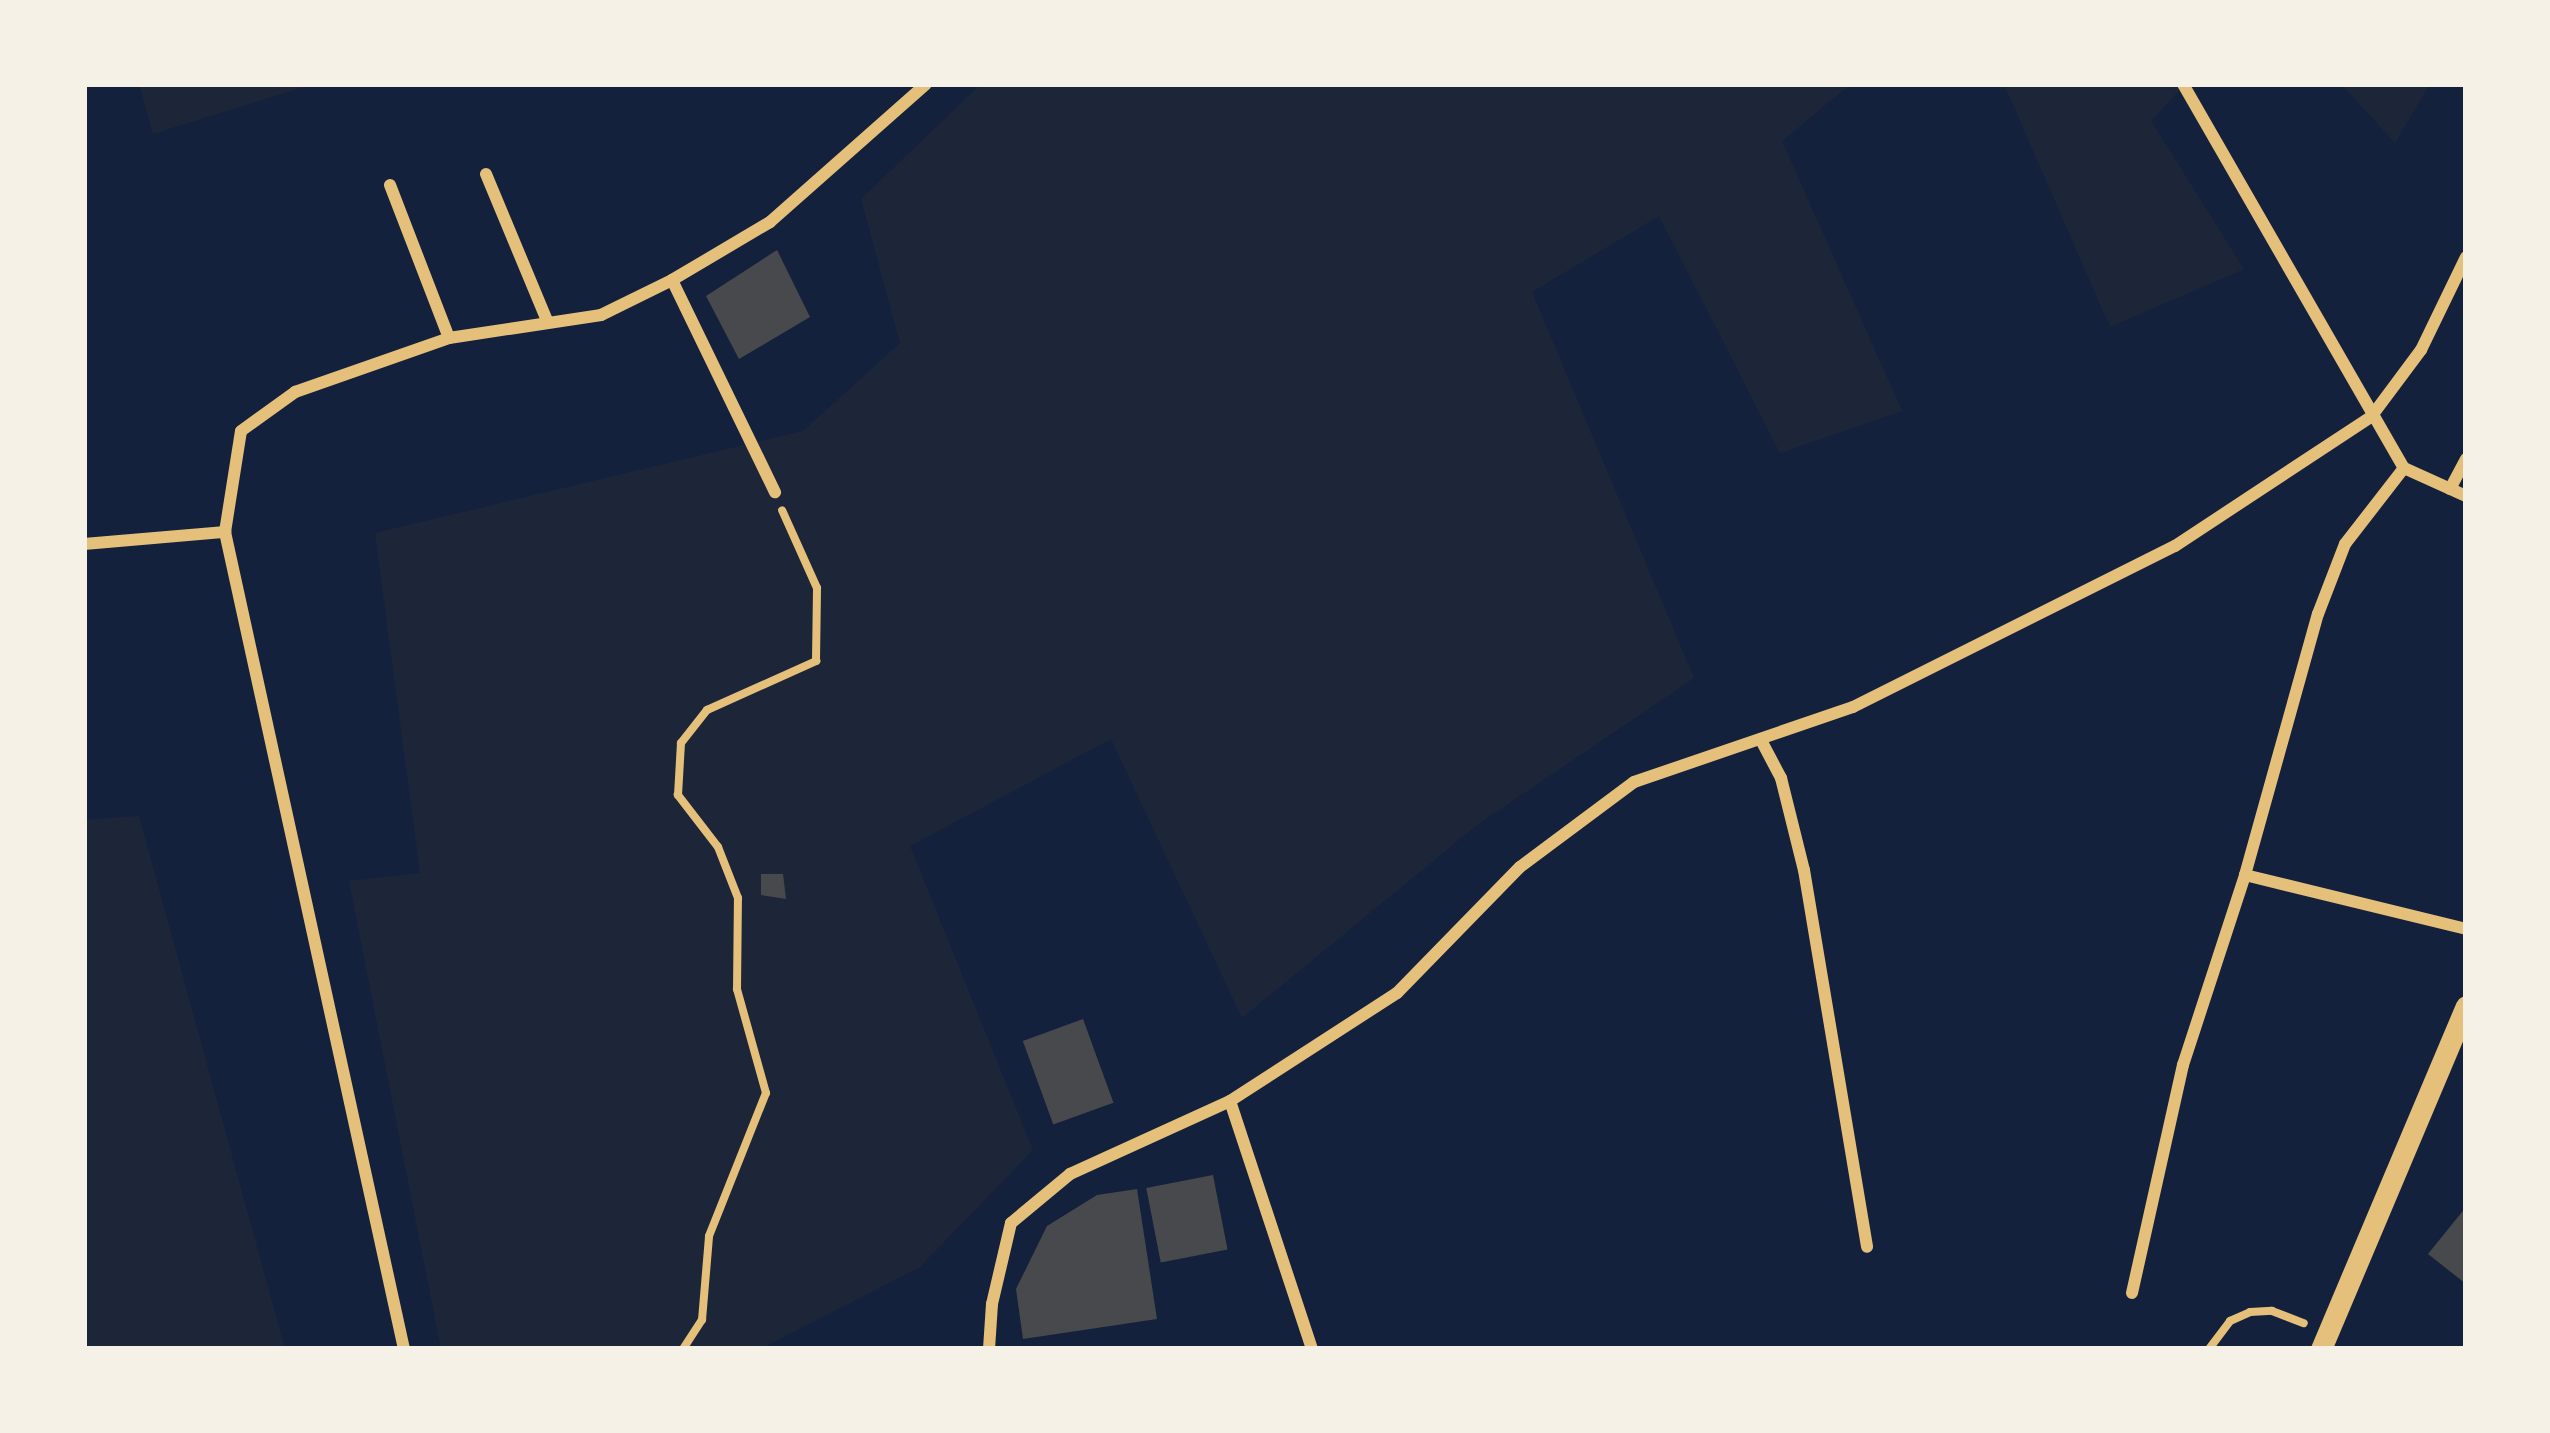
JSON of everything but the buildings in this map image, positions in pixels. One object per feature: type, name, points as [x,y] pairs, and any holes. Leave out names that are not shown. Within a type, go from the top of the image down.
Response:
[{"type":"street","points":[[404,1349],[225,532],[241,431],[295,392],[449,338],[601,315],[672,280],[770,222],[926,84]]},
{"type":"street","points":[[2183,84],[2371,418],[2404,468],[2466,496]]},
{"type":"street","points":[[486,174],[548,323]]},
{"type":"street","points":[[390,185],[449,338]]},
{"type":"street","points":[[989,1349],[992,1304],[1011,1223],[1070,1174],[1230,1101],[1397,993],[1520,867],[1634,782],[1762,742],[1852,707],[2175,546],[2371,418],[2421,350],[2466,257]]},
{"type":"street","points":[[672,280],[775,492]]},
{"type":"street","points":[[2450,489],[2466,459]]},
{"type":"street","points":[[2132,1293],[2183,1065],[2245,874],[2318,614],[2345,544],[2404,468]]},
{"type":"street","points":[[84,544],[225,532]]},
{"type":"street","points":[[1762,742],[1781,778],[1804,870],[1867,1247]]},
{"type":"street","points":[[2245,874],[2466,929]]},
{"type":"street","points":[[2325,1340],[2466,1006]]},
{"type":"street","points":[[1230,1101],[1312,1349]]},
{"type":"path","points":[[683,1349],[702,1320],[709,1236],[766,1093],[737,989],[738,898],[718,848],[678,794],[681,742],[707,710],[816,661],[817,588],[775,492]]},
{"type":"path","points":[[2209,1349],[2230,1321],[2250,1312],[2272,1311],[2325,1340]]},
{"type":"shaded area","points":[[139,84],[313,84],[153,134]]},
{"type":"shaded area","points":[[981,84],[1851,84],[1782,141],[1902,411],[1780,453],[1659,216],[1532,292],[1694,678],[1477,825],[1242,1018],[1111,739],[910,846],[1033,1150],[920,1267],[760,1349],[441,1349],[349,881],[420,873],[375,533],[803,431],[900,343],[861,199]]},
{"type":"shaded area","points":[[2004,84],[2185,84],[2151,121],[2244,269],[2110,327]]},
{"type":"shaded area","points":[[2341,84],[2430,84],[2395,143]]},
{"type":"shaded area","points":[[139,816],[285,1349],[84,1349],[84,820]]}]
